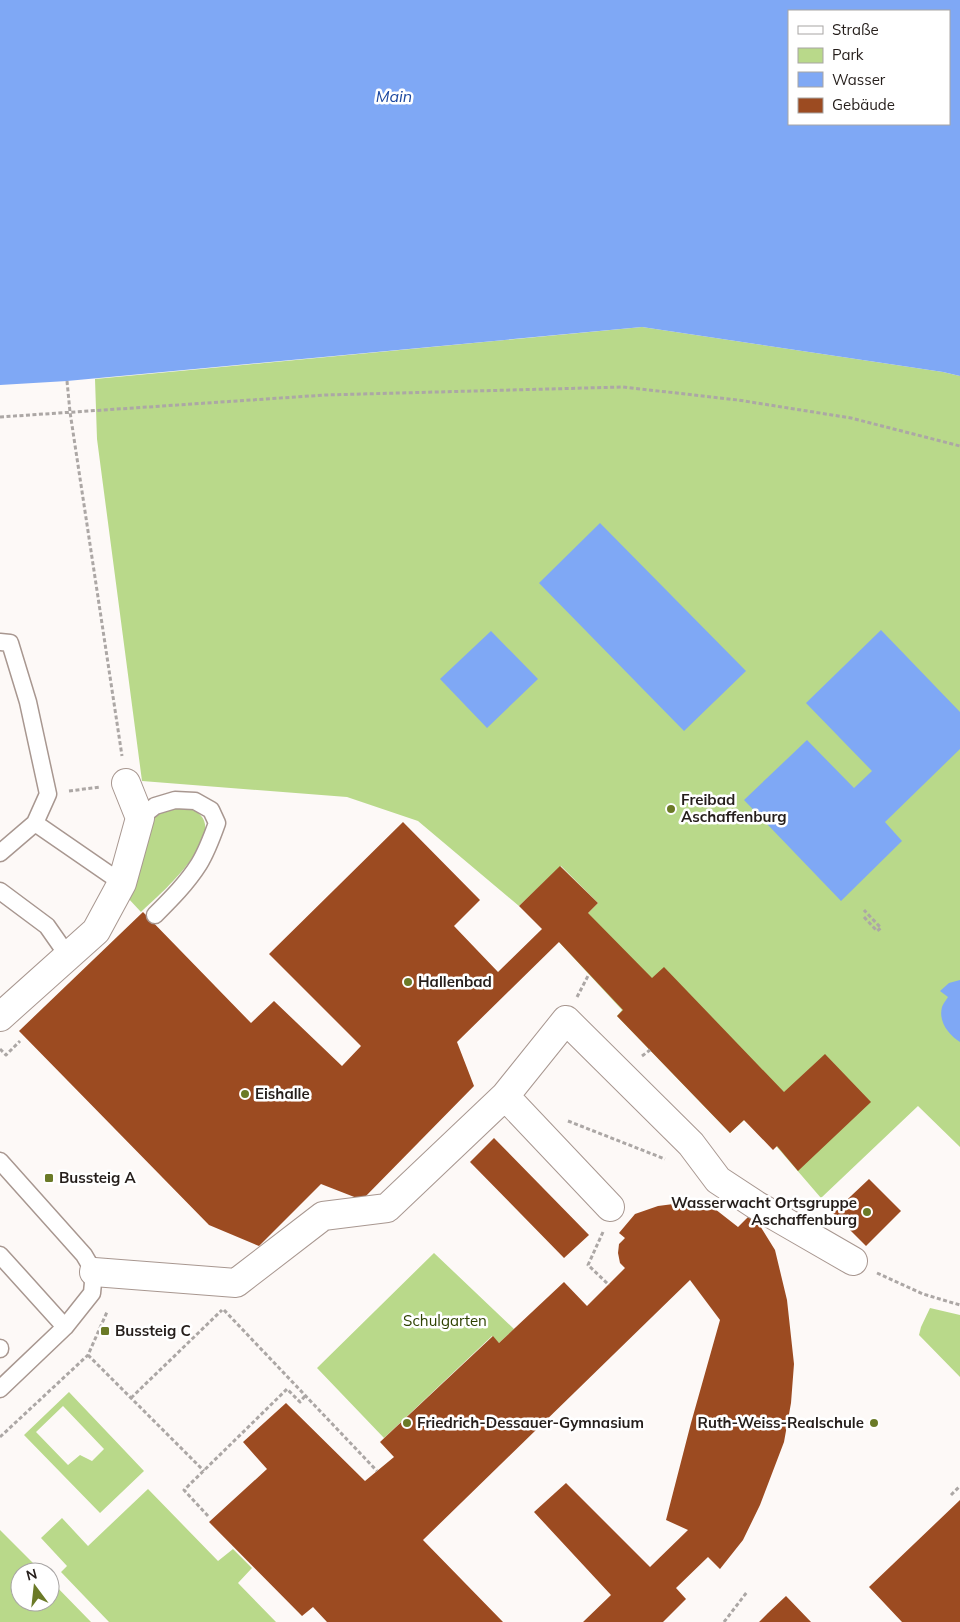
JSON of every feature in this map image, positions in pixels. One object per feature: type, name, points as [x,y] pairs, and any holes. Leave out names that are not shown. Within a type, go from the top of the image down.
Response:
[{"type":"street","points":[[0,1017],[96,931],[122,883],[140,818],[126,783]]},
{"type":"street","points":[[94,1272],[236,1283],[323,1216],[386,1208],[504,1096],[566,1020],[691,1144],[718,1180],[756,1205],[853,1261]]},
{"type":"street","points":[[504,1096],[607,1218]]},
{"type":"lane","points":[[0,642],[10,643],[28,702],[48,794],[35,823],[0,853]]},
{"type":"lane","points":[[140,818],[155,806],[176,800],[195,801],[211,810],[217,823],[200,864],[155,915]]},
{"type":"lane","points":[[35,823],[122,883]]},
{"type":"lane","points":[[0,891],[47,926],[68,956]]},
{"type":"lane","points":[[0,1161],[84,1255],[94,1272],[92,1293],[65,1326],[0,1389]]},
{"type":"lane","points":[[0,1255],[65,1326]]},
{"type":"path","points":[[48,794],[126,783],[70,412],[67,381]]},
{"type":"path","points":[[0,417],[326,395],[623,387],[738,400],[851,418],[960,446]]},
{"type":"path","points":[[864,910],[881,928],[878,931],[864,917]]},
{"type":"path","points":[[0,1049],[6,1055],[20,1040]]},
{"type":"path","points":[[560,1118],[672,1162]]},
{"type":"path","points":[[607,1218],[588,1265],[609,1285]]},
{"type":"path","points":[[853,1261],[923,1294],[960,1305]]},
{"type":"path","points":[[131,1398],[223,1309],[377,1471]]},
{"type":"path","points":[[88,1356],[204,1471]]},
{"type":"path","points":[[208,1516],[184,1490],[287,1389],[300,1402],[305,1396]]},
{"type":"path","points":[[951,1495],[960,1486]]},
{"type":"path","points":[[724,1622],[747,1592]]},
{"type":"green space","name":"Freibad Aschaffenburg","points":[[642,327],[960,376],[960,1147],[918,1106],[821,1198],[777,1147],[744,1120],[730,1133],[617,1016],[622,1010],[559,942],[598,903],[561,866],[519,906],[418,821],[347,797],[142,781],[97,439],[95,379]]},
{"type":"green space","points":[[184,807],[200,815],[205,827],[202,842],[179,875],[141,912],[127,897],[141,828],[161,809]]},
{"type":"green space","name":"Schulgarten","points":[[434,1253],[514,1329],[499,1343],[492,1336],[384,1438],[317,1368]]},
{"type":"green space","points":[[930,1308],[960,1315],[960,1377],[919,1335]]},
{"type":"green space","points":[[69,1392],[144,1471],[100,1513],[24,1435]],"holes":[[[63,1406],[104,1449],[92,1461],[80,1455],[68,1465],[36,1432]]]},
{"type":"green space","points":[[148,1489],[218,1561],[233,1549],[252,1568],[238,1583],[276,1622],[109,1622],[61,1572],[67,1566],[41,1538],[62,1518],[88,1546]]},
{"type":"green space","points":[[0,1530],[32,1562],[10,1562],[10,1612],[60,1612],[60,1590],[91,1622],[0,1622]]},
{"type":"water","name":"Main","points":[[0,0],[960,0],[960,376],[642,327],[67,381],[0,385]]},
{"type":"water","points":[[600,523],[746,671],[684,731],[539,583]]},
{"type":"water","points":[[881,630],[960,712],[960,749],[885,822],[902,841],[841,901],[744,800],[807,740],[854,788],[872,771],[806,703]]},
{"type":"water","points":[[491,631],[538,679],[487,728],[440,679]]},
{"type":"water","points":[[960,980],[960,1042],[948,1032],[943,1023],[942,1007],[948,997],[940,991],[949,983]]},
{"type":"building","points":[[403,822],[480,900],[454,926],[498,972],[542,929],[519,906],[560,866],[598,903],[588,913],[652,978],[664,967],[784,1092],[825,1054],[871,1102],[798,1171],[777,1146],[773,1150],[744,1120],[730,1133],[617,1016],[623,1010],[559,942],[457,1042],[474,1086],[362,1200],[321,1184],[259,1246],[209,1225],[19,1031],[143,912],[251,1023],[274,1001],[342,1066],[361,1046],[269,954]]},
{"type":"building","points":[[494,1138],[589,1235],[564,1258],[470,1162]]},
{"type":"building","name":"Wasserwacht Ortsgruppe Aschaffenburg","points":[[869,1179],[901,1211],[866,1246],[833,1213]]},
{"type":"building","points":[[689,1202],[715,1209],[738,1227],[752,1213],[775,1250],[787,1300],[794,1364],[791,1403],[784,1442],[760,1505],[743,1540],[720,1569],[708,1557],[676,1588],[686,1599],[663,1622],[583,1622],[611,1595],[534,1512],[566,1483],[650,1567],[688,1530],[666,1520],[720,1320],[690,1280],[423,1540],[503,1622],[327,1622],[313,1607],[302,1616],[209,1522],[267,1469],[243,1442],[286,1403],[365,1481],[394,1457],[380,1442],[493,1336],[499,1343],[564,1282],[587,1306],[625,1268],[620,1263],[618,1253],[619,1244],[625,1238],[619,1233],[635,1214],[658,1206]]},
{"type":"building","points":[[960,1500],[960,1622],[902,1622],[869,1587]]},
{"type":"building","points":[[786,1596],[811,1622],[759,1622],[768,1613]]},
{"type":"place","name":"Freibad Aschaffenburg","points":[[671,809]]},
{"type":"place","name":"Hallenbad","points":[[408,982]]},
{"type":"place","name":"Eishalle","points":[[245,1094]]},
{"type":"place","name":"Bussteig A","points":[[49,1178]]},
{"type":"place","name":"Wasserwacht Ortsgruppe Aschaffenburg","points":[[867,1212]]},
{"type":"place","name":"Bussteig C","points":[[105,1331]]},
{"type":"place","name":"Friedrich-Dessauer-Gymnasium","points":[[407,1423]]},
{"type":"place","name":"Ruth-Weiss-Realschule","points":[[874,1423]]}]
